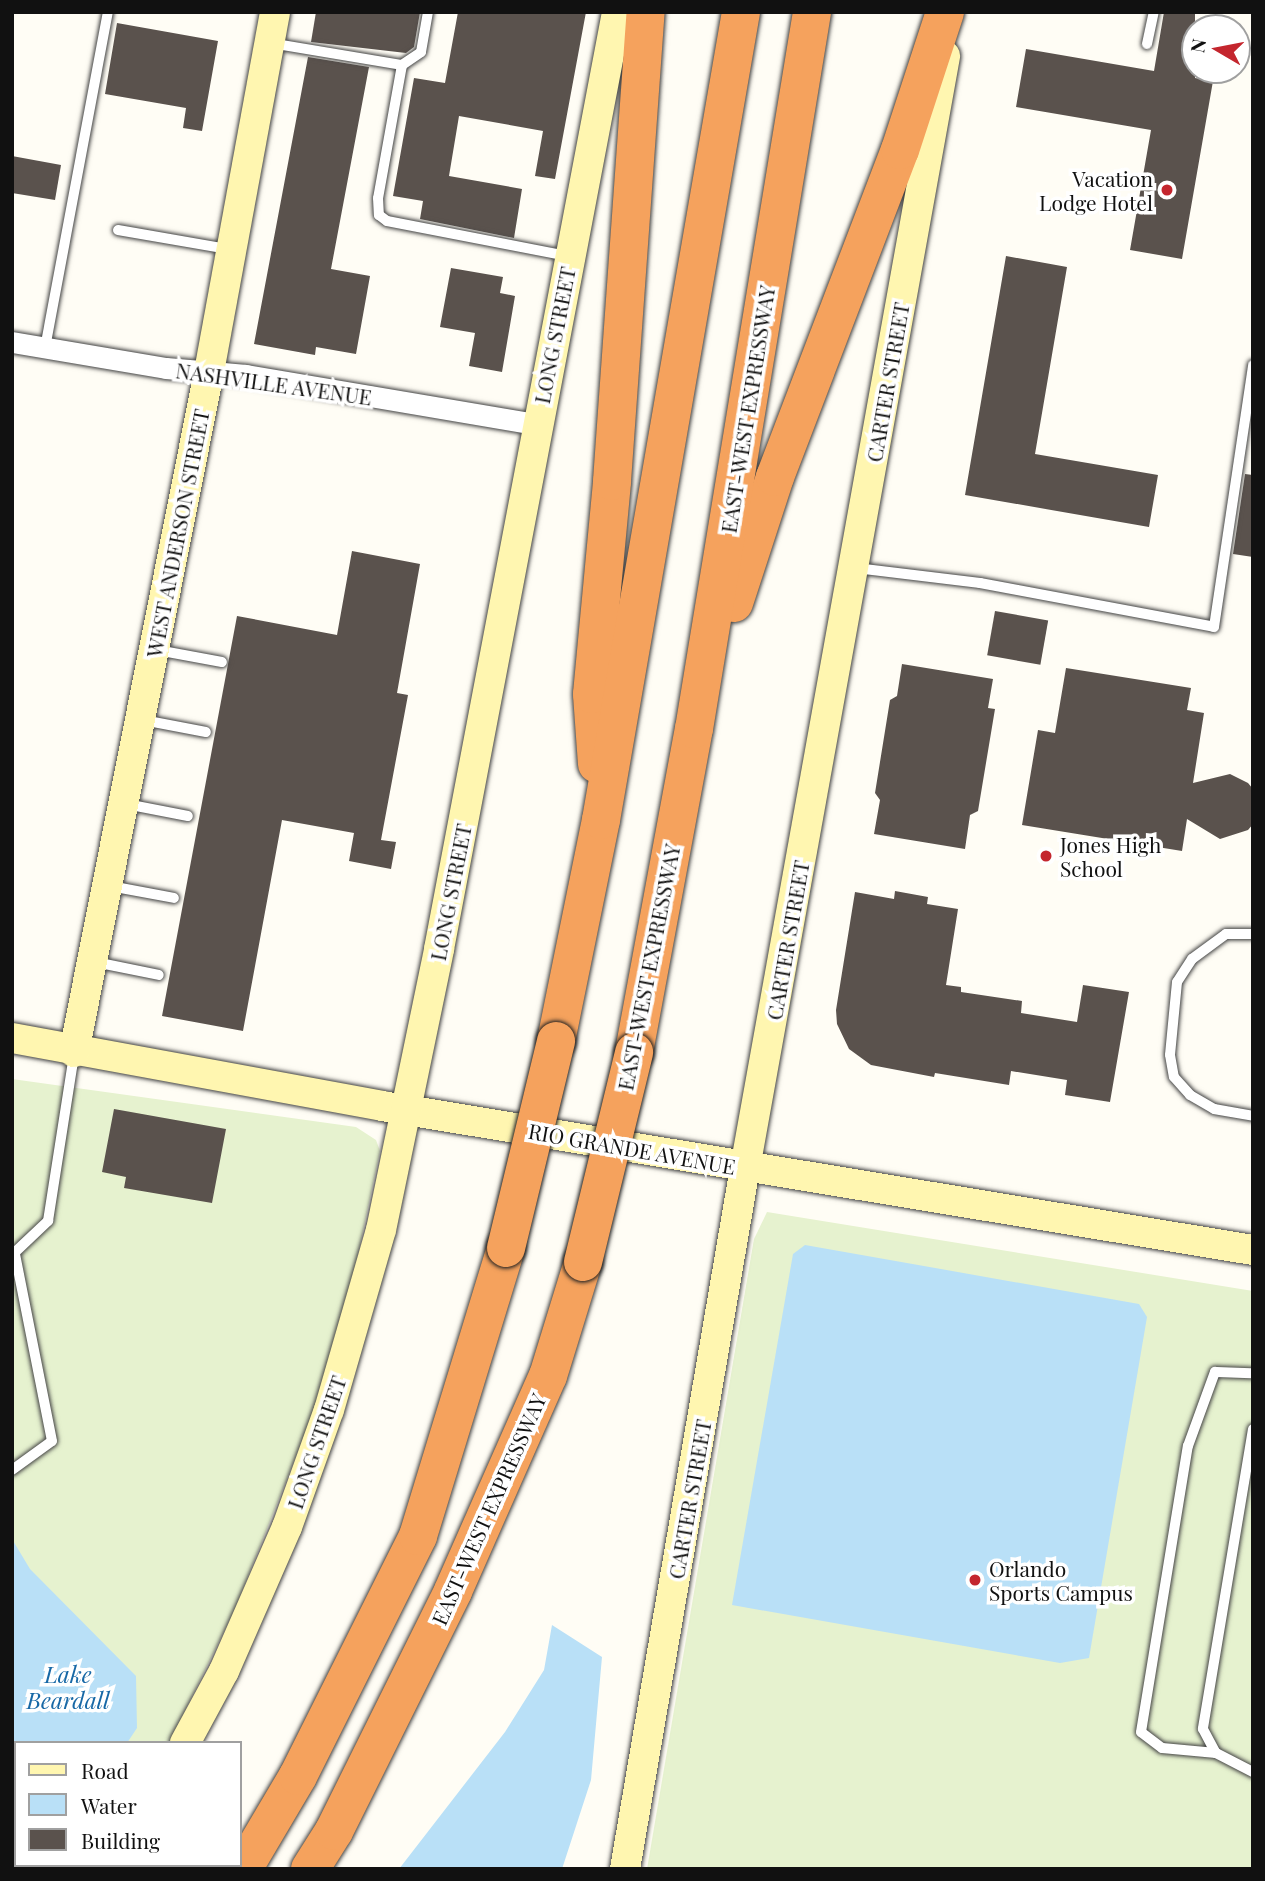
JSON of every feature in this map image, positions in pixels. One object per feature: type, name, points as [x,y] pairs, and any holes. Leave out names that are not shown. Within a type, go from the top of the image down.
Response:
[{"type":"highway","points":[[601,820],[592,694],[612,481],[646,12]]},
{"type":"highway","points":[[243,1869],[298,1776],[418,1536],[506,1248],[556,1041],[601,820],[741,12]]},
{"type":"highway","name":"EAST-WEST EXPRESSWAY","points":[[310,1869],[334,1831],[453,1591],[548,1376],[583,1262],[634,1052],[694,729],[812,12]]},
{"type":"highway","points":[[694,729],[775,477],[900,150],[945,12]]},
{"type":"street","name":"WEST ANDERSON STREET","points":[[74,1052],[209,372],[275,12]]},
{"type":"street","name":"LONG STREET","points":[[186,1741],[224,1671],[287,1527],[329,1410],[381,1230],[617,12]]},
{"type":"street","name":"CARTER STREET","points":[[625,1869],[745,1168],[953,12]]},
{"type":"street","name":"NASHVILLE AVENUE","points":[[12,342],[536,424]]},
{"type":"street","name":"RIO GRANDE AVENUE","points":[[12,1038],[74,1052],[405,1110],[1253,1250]]},
{"type":"lane","points":[[45,348],[108,12]]},
{"type":"lane","points":[[269,43],[402,65],[421,52],[428,12]]},
{"type":"lane","points":[[1147,44],[1154,12]]},
{"type":"lane","points":[[402,65],[378,198],[379,215],[400,226],[570,256]]},
{"type":"lane","points":[[118,230],[231,250]]},
{"type":"lane","points":[[854,568],[980,583],[1214,627],[1253,365]]},
{"type":"lane","points":[[154,649],[222,662]]},
{"type":"lane","points":[[140,720],[206,732]]},
{"type":"lane","points":[[124,804],[188,816]]},
{"type":"lane","points":[[107,886],[174,898]]},
{"type":"lane","points":[[1253,934],[1227,934],[1192,959],[1177,982],[1170,1055],[1174,1077],[1189,1095],[1214,1109],[1253,1116]]},
{"type":"lane","points":[[92,962],[159,975]]},
{"type":"lane","points":[[12,1470],[52,1441],[14,1254],[48,1221],[74,1052]]},
{"type":"lane","points":[[1253,1373],[1215,1372],[1188,1446],[1141,1732],[1162,1748],[1216,1753],[1253,1772]]},
{"type":"lane","points":[[1216,1753],[1203,1728],[1253,1429]]},
{"type":"green space","points":[[12,1079],[356,1127],[376,1140],[380,1151],[354,1273],[314,1411],[234,1611],[170,1741],[14,1741],[14,1867],[94,1867],[12,1869]]},
{"type":"green space","name":"Orlando Sports Campus","points":[[767,1212],[1253,1291],[1253,1869],[647,1869],[754,1239]]},
{"type":"water","points":[[805,1245],[1139,1304],[1147,1317],[1089,1658],[1060,1663],[732,1605],[793,1254]]},
{"type":"water","name":"Lake Beardall","points":[[12,1539],[30,1569],[136,1676],[137,1728],[128,1741],[14,1741],[14,1867],[36,1867],[12,1869]]},
{"type":"water","points":[[552,1625],[602,1657],[591,1780],[562,1869],[399,1869],[505,1732],[544,1670]]},
{"type":"building","points":[[316,12],[420,12],[414,47],[406,53],[311,42]]},
{"type":"building","points":[[458,12],[586,12],[555,179],[535,176],[543,131],[459,116],[449,176],[522,189],[514,238],[420,219],[423,201],[393,196],[414,78],[445,83]]},
{"type":"building","name":"Vacation Lodge Hotel","points":[[1164,12],[1195,12],[1181,14],[1181,84],[1212,84],[1182,259],[1130,250],[1151,130],[1016,107],[1026,49],[1154,71]]},
{"type":"building","points":[[117,23],[218,41],[202,131],[183,128],[186,108],[105,94]]},
{"type":"building","points":[[308,57],[369,67],[331,269],[370,276],[356,354],[316,347],[315,355],[254,344]]},
{"type":"building","points":[[12,156],[61,165],[55,200],[12,193]]},
{"type":"building","points":[[1006,256],[1067,267],[1035,454],[1158,475],[1149,527],[965,495]]},
{"type":"building","points":[[451,268],[503,277],[500,293],[515,296],[502,372],[469,366],[475,333],[440,327]]},
{"type":"building","points":[[1245,474],[1253,475],[1253,557],[1233,554]]},
{"type":"building","points":[[352,551],[420,564],[397,693],[408,695],[381,840],[396,842],[391,869],[349,861],[354,833],[282,820],[243,1031],[162,1016],[237,616],[337,635]]},
{"type":"building","points":[[995,611],[1048,620],[1040,665],[987,655]]},
{"type":"building","points":[[902,664],[993,679],[988,708],[995,709],[978,811],[970,815],[965,849],[874,834],[880,800],[875,793],[890,700],[897,696]]},
{"type":"building","points":[[1066,668],[1191,688],[1187,710],[1204,713],[1193,783],[1230,774],[1248,783],[1253,789],[1253,824],[1248,830],[1220,839],[1187,819],[1182,851],[1022,825],[1038,730],[1055,733]]},
{"type":"building","points":[[895,891],[928,897],[927,904],[958,909],[946,985],[961,987],[961,992],[1022,1001],[1021,1013],[1077,1022],[1083,985],[1129,992],[1110,1102],[1065,1095],[1067,1080],[1011,1071],[1009,1085],[935,1073],[934,1077],[871,1065],[849,1049],[837,1024],[836,1010],[855,892],[894,899]]},
{"type":"building","points":[[114,1109],[226,1129],[212,1203],[124,1188],[126,1177],[102,1172]]},
{"type":"place","name":"Vacation Lodge Hotel","points":[[1167,190]]},
{"type":"place","name":"Jones High School","points":[[1046,856]]},
{"type":"place","name":"Orlando Sports Campus","points":[[975,1580]]}]
